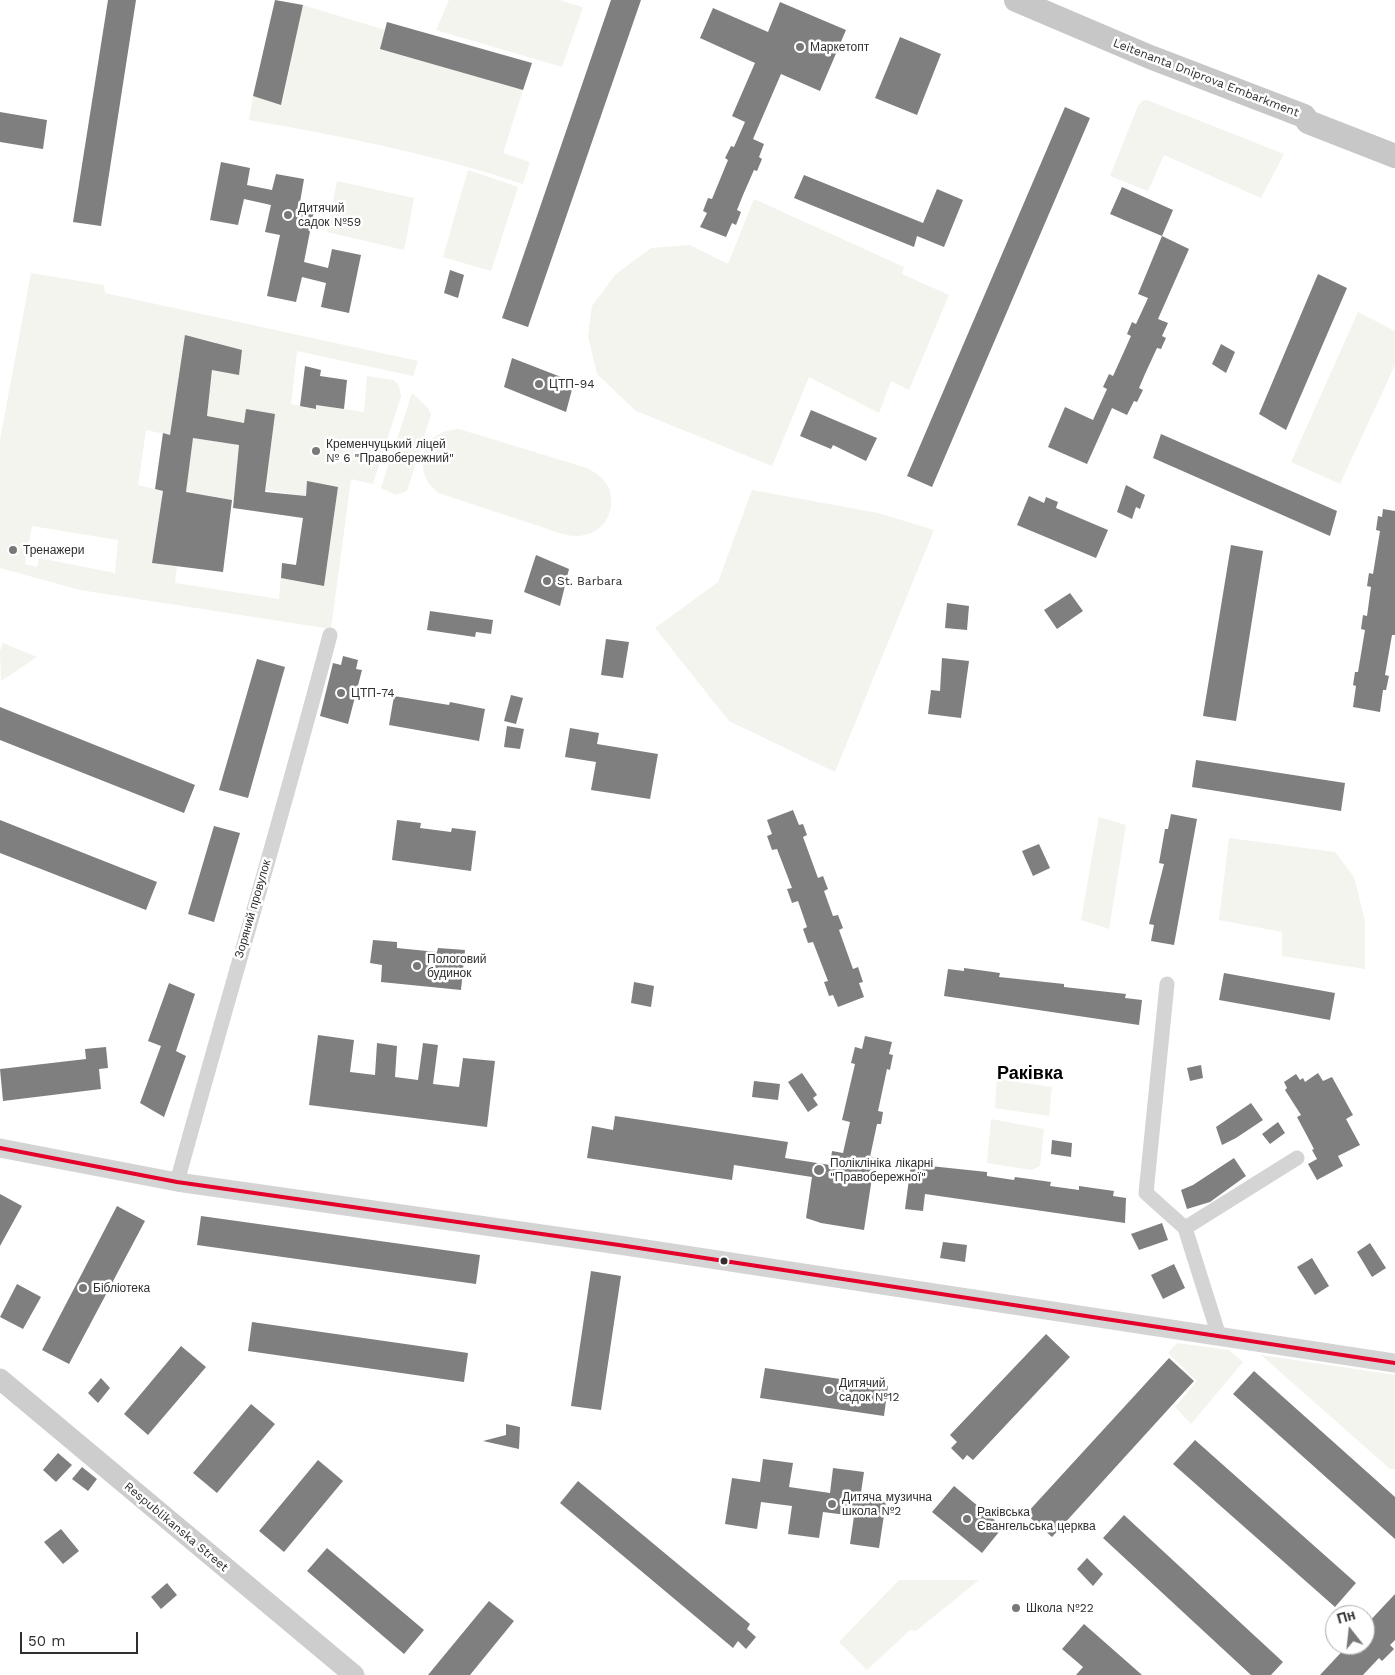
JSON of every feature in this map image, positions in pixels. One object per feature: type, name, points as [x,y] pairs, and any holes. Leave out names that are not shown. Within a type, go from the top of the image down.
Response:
[{"type":"main road","name":"Leitenanta Dniprova Embarkment","points":[[1016,0],[1150,57],[1304,116],[1308,122],[1395,156]]},
{"type":"main road","name":"Respublikanska Street","points":[[0,1379],[354,1675]]},
{"type":"street","name":"Зоряний провулок","points":[[177,1182],[238,962],[296,766],[330,636]]},
{"type":"street","points":[[1167,984],[1146,1193],[1185,1228],[1219,1336]]},
{"type":"street","points":[[0,1148],[177,1182],[619,1245],[1395,1363]]},
{"type":"street","points":[[1185,1228],[1297,1158]]},
{"type":"shaded area","points":[[449,0],[559,0],[583,7],[562,67],[436,30]]},
{"type":"shaded area","points":[[303,5],[385,30],[381,49],[523,90],[503,153],[530,162],[523,184],[489,173],[387,147],[249,120],[253,96],[282,104]]},
{"type":"shaded area","points":[[1147,100],[1284,154],[1261,198],[1164,155],[1148,191],[1110,176],[1138,106],[1142,101]]},
{"type":"shaded area","points":[[468,170],[518,187],[491,271],[443,257]]},
{"type":"shaded area","points":[[337,181],[414,198],[404,250],[327,232]]},
{"type":"shaded area","points":[[754,199],[904,267],[902,274],[949,295],[909,390],[891,381],[879,413],[809,377],[772,466],[636,411],[597,374],[588,336],[592,306],[616,274],[651,248],[690,245],[728,264]]},
{"type":"shaded area","points":[[31,273],[104,285],[105,293],[418,361],[413,376],[297,351],[291,404],[315,409],[316,405],[364,412],[367,376],[394,380],[399,386],[401,396],[373,484],[351,479],[331,629],[80,590],[0,568],[0,440]],"holes":[[[185,336],[216,342],[207,416],[244,423],[275,414],[266,490],[306,496],[307,482],[338,487],[324,585],[281,578],[279,599],[175,583],[177,566],[152,563],[163,491],[138,485],[146,430],[170,435]],[[32,526],[118,540],[115,573],[39,558],[37,567],[25,564]]]},
{"type":"shaded area","points":[[1358,312],[1395,331],[1395,365],[1340,484],[1291,462]]},
{"type":"shaded area","points":[[412,393],[428,408],[431,415],[407,491],[396,495],[381,488]]},
{"type":"shaded area","points":[[459,429],[592,471],[605,482],[610,491],[610,510],[605,522],[590,534],[566,535],[438,493],[426,478],[423,468],[424,451],[428,444],[441,433]]},
{"type":"shaded area","points":[[193,438],[239,445],[234,500],[186,492]]},
{"type":"shaded area","points":[[752,490],[878,513],[934,530],[835,772],[729,721],[655,628],[718,582]]},
{"type":"shaded area","points":[[3,643],[37,657],[1,681],[0,651]]},
{"type":"shaded area","points":[[1099,817],[1126,825],[1109,929],[1081,920]]},
{"type":"shaded area","points":[[1229,838],[1335,852],[1354,877],[1365,921],[1365,969],[1282,956],[1282,932],[1219,920]]},
{"type":"shaded area","points":[[997,1079],[1052,1087],[1049,1116],[995,1108]]},
{"type":"shaded area","points":[[991,1119],[1044,1129],[1040,1166],[1031,1170],[987,1163]]},
{"type":"shaded area","points":[[1177,1343],[1229,1350],[1243,1362],[1191,1424],[1175,1407],[1197,1381],[1168,1353]]},
{"type":"shaded area","points":[[1261,1355],[1395,1375],[1395,1469],[1390,1469]]},
{"type":"shaded area","points":[[899,1580],[979,1580],[916,1631],[910,1630],[867,1670],[839,1642]]},
{"type":"building","points":[[108,0],[136,0],[101,226],[73,222]]},
{"type":"building","points":[[275,0],[303,5],[281,105],[253,96]]},
{"type":"building","points":[[611,0],[641,0],[528,327],[502,318]]},
{"type":"building","points":[[780,2],[846,30],[820,91],[781,74],[753,139],[764,144],[759,157],[762,159],[757,171],[754,170],[737,210],[741,212],[736,225],[732,223],[726,237],[700,227],[707,213],[703,211],[708,198],[712,199],[728,160],[725,158],[731,146],[734,147],[745,122],[732,116],[755,63],[700,38],[713,8],[768,32]]},
{"type":"building","points":[[387,22],[532,63],[523,90],[380,49]]},
{"type":"building","points":[[900,37],[941,54],[917,115],[875,98]]},
{"type":"building","points":[[1065,107],[1090,118],[932,487],[907,476]]},
{"type":"building","points":[[0,112],[47,120],[43,149],[0,142]]},
{"type":"building","points":[[221,162],[250,168],[247,185],[272,190],[276,174],[304,179],[299,208],[314,211],[304,262],[328,268],[332,249],[361,255],[349,313],[321,307],[326,283],[302,277],[296,302],[267,296],[280,235],[265,232],[271,205],[244,199],[238,225],[210,220]]},
{"type":"building","points":[[804,175],[923,223],[937,189],[963,200],[944,247],[917,236],[914,247],[794,198]]},
{"type":"building","points":[[1122,187],[1173,210],[1162,236],[1110,214]]},
{"type":"building","points":[[1162,236],[1189,249],[1158,319],[1168,323],[1162,336],[1166,338],[1161,349],[1157,348],[1145,374],[1139,388],[1143,390],[1137,402],[1134,401],[1127,415],[1112,408],[1087,464],[1048,447],[1065,407],[1093,420],[1107,389],[1103,387],[1109,374],[1113,376],[1131,336],[1127,334],[1132,322],[1136,324],[1148,298],[1138,294]]},
{"type":"building","points":[[450,270],[464,275],[458,298],[444,293]]},
{"type":"building","points":[[1318,274],[1347,288],[1286,430],[1259,414]]},
{"type":"building","points":[[185,335],[242,350],[239,375],[212,370],[207,416],[244,423],[246,409],[275,414],[265,492],[306,496],[307,481],[338,487],[324,586],[281,578],[282,563],[296,565],[303,518],[233,508],[239,445],[193,438],[186,492],[232,500],[223,572],[152,563],[163,491],[155,489],[163,433],[170,435]]},
{"type":"building","points":[[1221,344],[1235,352],[1226,373],[1212,364]]},
{"type":"building","name":"ЦТП-94","points":[[512,358],[574,382],[566,412],[504,387]]},
{"type":"building","points":[[305,366],[321,370],[320,376],[347,380],[344,409],[316,405],[316,409],[300,406]]},
{"type":"building","points":[[811,410],[877,438],[866,461],[833,445],[831,449],[800,436]]},
{"type":"building","points":[[1161,434],[1337,511],[1330,536],[1153,458]]},
{"type":"building","points":[[1126,485],[1145,495],[1140,509],[1136,507],[1132,519],[1117,512]]},
{"type":"building","points":[[1029,496],[1044,503],[1046,497],[1058,502],[1056,508],[1108,530],[1096,558],[1017,525]]},
{"type":"building","points":[[1383,509],[1395,511],[1395,635],[1392,635],[1385,675],[1389,676],[1386,690],[1383,690],[1380,712],[1353,707],[1356,686],[1353,685],[1355,672],[1358,672],[1365,630],[1361,629],[1363,615],[1367,616],[1371,587],[1367,586],[1369,573],[1373,574],[1380,531],[1376,530],[1378,516],[1382,517]]},
{"type":"building","points":[[1231,545],[1263,551],[1236,721],[1203,716]]},
{"type":"building","name":"St. Barbara","points":[[536,555],[569,569],[560,606],[524,592]]},
{"type":"building","points":[[1070,593],[1083,611],[1057,629],[1044,610]]},
{"type":"building","points":[[947,603],[969,606],[967,630],[945,628]]},
{"type":"building","points":[[430,611],[493,620],[491,634],[476,632],[475,637],[427,630]]},
{"type":"building","points":[[606,639],[629,642],[623,678],[601,675]]},
{"type":"building","name":"ЦТП-74","points":[[343,656],[358,660],[356,669],[362,670],[348,724],[320,716],[333,663],[341,665]]},
{"type":"building","points":[[942,658],[969,661],[961,718],[928,714],[931,690],[940,691]]},
{"type":"building","points":[[257,659],[285,667],[248,798],[219,790]]},
{"type":"building","points":[[511,695],[523,698],[516,724],[504,721]]},
{"type":"building","points":[[394,696],[449,705],[450,702],[485,709],[479,741],[389,725]]},
{"type":"building","points":[[0,707],[195,785],[184,813],[0,740]]},
{"type":"building","points":[[507,726],[524,729],[520,749],[504,747]]},
{"type":"building","points":[[570,728],[599,733],[597,744],[658,754],[650,799],[591,790],[596,762],[565,757]]},
{"type":"building","points":[[1196,760],[1345,783],[1341,811],[1192,787]]},
{"type":"building","points":[[793,810],[799,825],[803,824],[807,835],[803,837],[818,878],[823,876],[828,889],[824,891],[833,916],[838,915],[843,928],[839,930],[853,969],[858,967],[863,982],[859,983],[864,997],[838,1007],[833,995],[829,996],[824,982],[828,981],[813,942],[808,943],[803,929],[807,927],[798,901],[792,903],[787,889],[792,888],[777,849],[772,850],[767,836],[772,834],[767,820]]},
{"type":"building","points":[[1171,814],[1197,819],[1174,945],[1151,941],[1154,925],[1149,924],[1164,864],[1159,863],[1165,829],[1168,829]]},
{"type":"building","points":[[0,820],[157,882],[146,910],[0,853]]},
{"type":"building","points":[[397,820],[421,823],[420,828],[451,832],[452,828],[476,831],[471,871],[392,860]]},
{"type":"building","points":[[214,826],[240,833],[214,922],[188,914]]},
{"type":"building","points":[[1039,844],[1050,868],[1033,876],[1022,851]]},
{"type":"building","name":"Пологовий будинок","points":[[373,940],[397,942],[397,948],[437,952],[438,948],[465,950],[461,990],[381,982],[382,965],[370,963]]},
{"type":"building","points":[[964,968],[1000,973],[999,977],[1064,984],[1064,987],[1126,994],[1125,998],[1142,1000],[1139,1025],[944,996],[948,969],[964,971]]},
{"type":"building","points":[[1224,973],[1335,993],[1330,1020],[1219,1000]]},
{"type":"building","points":[[634,982],[654,986],[651,1007],[631,1003]]},
{"type":"building","points":[[169,983],[195,994],[176,1051],[186,1056],[164,1117],[140,1103],[161,1046],[148,1041]]},
{"type":"building","points":[[318,1035],[354,1040],[350,1072],[375,1075],[377,1043],[397,1046],[395,1077],[418,1080],[423,1043],[438,1045],[433,1084],[459,1087],[463,1058],[495,1061],[487,1127],[309,1105]]},
{"type":"building","name":"Поліклініка лікарні \"Правобережної\"","points":[[865,1036],[892,1042],[889,1054],[893,1055],[890,1070],[887,1069],[878,1111],[883,1112],[881,1124],[877,1124],[870,1157],[875,1158],[864,1230],[821,1223],[806,1218],[812,1177],[734,1165],[732,1180],[587,1158],[592,1126],[613,1130],[615,1116],[788,1142],[785,1158],[830,1165],[832,1151],[843,1153],[850,1122],[842,1120],[855,1064],[851,1063],[855,1047],[862,1049]]},
{"type":"building","points":[[106,1047],[108,1068],[99,1069],[101,1089],[3,1101],[0,1069],[86,1059],[85,1049]]},
{"type":"building","points":[[1201,1065],[1203,1078],[1190,1081],[1187,1068]]},
{"type":"building","points":[[802,1073],[817,1095],[813,1098],[818,1105],[808,1112],[788,1082]]},
{"type":"building","points":[[1318,1073],[1323,1081],[1332,1077],[1353,1115],[1346,1119],[1360,1145],[1338,1156],[1343,1166],[1317,1180],[1308,1164],[1317,1159],[1312,1150],[1314,1149],[1297,1117],[1301,1115],[1285,1090],[1287,1088],[1284,1082],[1296,1074],[1300,1080],[1303,1078],[1305,1082]]},
{"type":"building","points":[[754,1081],[780,1084],[778,1100],[752,1097]]},
{"type":"building","points":[[1251,1103],[1263,1120],[1222,1145],[1216,1127]]},
{"type":"building","points":[[1278,1122],[1285,1133],[1270,1144],[1262,1134]]},
{"type":"building","points":[[1052,1140],[1072,1143],[1071,1157],[1051,1154]]},
{"type":"building","points":[[1234,1158],[1246,1176],[1210,1202],[1187,1209],[1181,1190],[1193,1185]]},
{"type":"building","points":[[911,1164],[987,1172],[987,1176],[1014,1180],[1015,1177],[1051,1182],[1050,1186],[1079,1190],[1079,1186],[1114,1191],[1113,1196],[1126,1198],[1125,1223],[925,1194],[923,1211],[905,1209]]},
{"type":"building","points":[[0,1194],[22,1206],[0,1246]]},
{"type":"building","points":[[117,1206],[145,1221],[69,1364],[42,1350]]},
{"type":"building","points":[[201,1216],[480,1255],[476,1284],[197,1245]]},
{"type":"building","points":[[1162,1223],[1168,1240],[1139,1250],[1131,1234]]},
{"type":"building","points":[[943,1242],[967,1245],[965,1262],[940,1258]]},
{"type":"building","points":[[1370,1243],[1386,1268],[1372,1277],[1357,1252]]},
{"type":"building","points":[[1312,1258],[1329,1286],[1315,1295],[1297,1267]]},
{"type":"building","points":[[1174,1264],[1185,1288],[1163,1299],[1151,1275]]},
{"type":"building","points":[[591,1271],[621,1276],[601,1410],[571,1406]]},
{"type":"building","points":[[17,1284],[41,1297],[23,1329],[0,1317]]},
{"type":"building","points":[[252,1322],[468,1353],[464,1382],[248,1351]]},
{"type":"building","points":[[1046,1334],[1070,1357],[973,1460],[967,1455],[963,1460],[951,1448],[957,1442],[950,1435]]},
{"type":"building","points":[[181,1346],[206,1367],[148,1435],[124,1414]]},
{"type":"building","points":[[1169,1358],[1194,1381],[1052,1537],[1026,1514]]},
{"type":"building","points":[[765,1368],[888,1386],[884,1416],[760,1398]]},
{"type":"building","points":[[1254,1371],[1395,1497],[1395,1539],[1233,1394]]},
{"type":"building","points":[[101,1378],[110,1388],[98,1403],[88,1393]]},
{"type":"building","points":[[251,1404],[275,1424],[217,1493],[193,1473]]},
{"type":"building","points":[[506,1424],[520,1427],[519,1449],[483,1441],[506,1435]]},
{"type":"building","points":[[1195,1440],[1356,1583],[1337,1605],[1333,1605],[1173,1464]]},
{"type":"building","points":[[58,1453],[72,1465],[56,1482],[43,1470]]},
{"type":"building","name":"Дитяча музична школа №2","points":[[763,1459],[793,1463],[789,1487],[830,1493],[833,1468],[864,1472],[860,1499],[886,1502],[879,1548],[850,1544],[854,1516],[823,1512],[819,1538],[788,1534],[792,1506],[761,1502],[757,1529],[725,1524],[732,1478],[760,1482]]},
{"type":"building","points":[[318,1460],[343,1481],[284,1552],[259,1531]]},
{"type":"building","points":[[82,1467],[97,1479],[88,1491],[72,1479]]},
{"type":"building","points":[[578,1481],[750,1624],[747,1629],[756,1637],[746,1649],[738,1641],[733,1648],[560,1503]]},
{"type":"building","name":"Раківська Євангельська церква","points":[[954,1486],[1003,1527],[982,1553],[932,1512]]},
{"type":"building","points":[[1124,1515],[1283,1662],[1271,1675],[1251,1675],[1103,1538]]},
{"type":"building","points":[[61,1529],[79,1551],[63,1564],[44,1542]]},
{"type":"building","points":[[327,1548],[424,1630],[404,1654],[307,1571]]},
{"type":"building","points":[[1087,1558],[1103,1574],[1093,1586],[1077,1569]]},
{"type":"building","points":[[167,1583],[177,1595],[161,1609],[151,1597]]},
{"type":"building","points":[[1395,1594],[1395,1640],[1390,1645],[1394,1649],[1382,1661],[1379,1658],[1363,1675],[1320,1675],[1339,1655],[1375,1655],[1375,1615]]},
{"type":"building","points":[[489,1601],[514,1621],[470,1675],[428,1675]]},
{"type":"building","points":[[1084,1624],[1142,1675],[1076,1675],[1083,1667],[1062,1649]]},
{"type":"transit line","points":[[0,1148],[177,1182],[619,1245],[1395,1363]]},
{"type":"place","name":"Маркетопт","points":[[800,47]]},
{"type":"place","name":"Дитячий садок №59","points":[[288,215]]},
{"type":"place","name":"ЦТП-94","points":[[539,384]]},
{"type":"place","name":"Кременчуцький ліцей № 6 \"Правобережний\"","points":[[316,451]]},
{"type":"place","name":"Тренажери","points":[[13,550]]},
{"type":"place","name":"St. Barbara","points":[[547,581]]},
{"type":"place","name":"ЦТП-74","points":[[341,693]]},
{"type":"place","name":"Пологовий будинок","points":[[417,966]]},
{"type":"place","name":"Поліклініка лікарні \"Правобережної\"","points":[[819,1170]]},
{"type":"place","name":"Бібліотека","points":[[83,1288]]},
{"type":"place","name":"Дитячий садок №12","points":[[829,1390]]},
{"type":"place","name":"Дитяча музична школа №2","points":[[832,1504]]},
{"type":"place","name":"Раківська Євангельська церква","points":[[967,1519]]},
{"type":"place","name":"Школа №22","points":[[1016,1608]]},
{"type":"district","name":"Раківка","points":[[1030,1074]]}]
